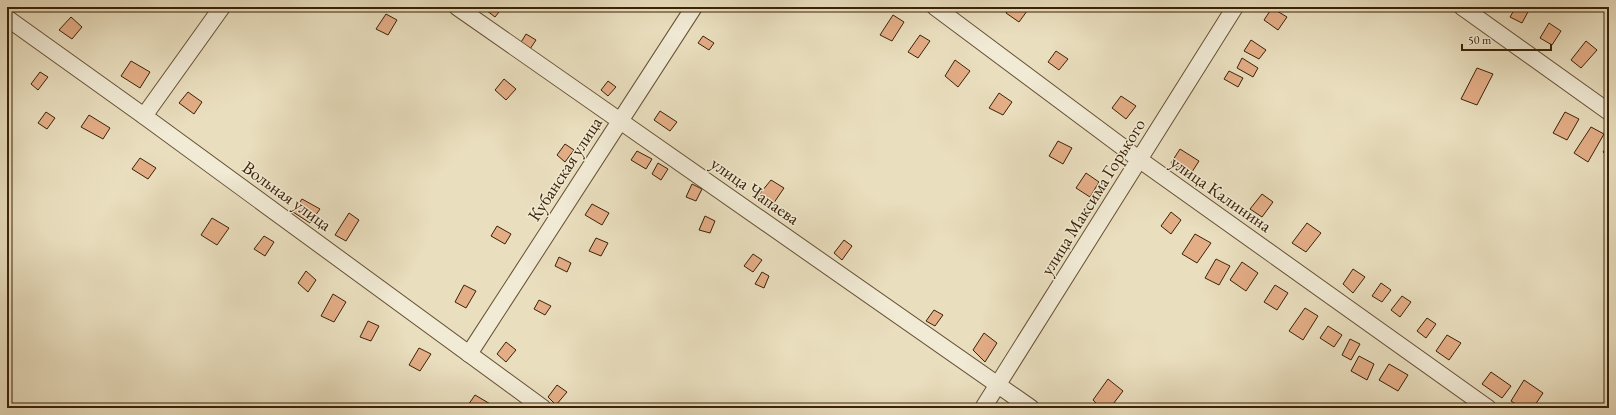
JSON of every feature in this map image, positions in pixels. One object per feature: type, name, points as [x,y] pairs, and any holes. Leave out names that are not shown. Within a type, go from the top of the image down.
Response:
[{"type":"street","points":[[144,116],[222,7]]},
{"type":"street","name":"улица Чапаева","points":[[457,7],[1031,408]]},
{"type":"street","name":"Кубанская улица","points":[[469,354],[694,7]]},
{"type":"street","name":"улица Калинина","points":[[935,7],[1140,160],[1488,408]]},
{"type":"street","name":"улица Максима Горького","points":[[983,408],[1235,7]]},
{"type":"street","points":[[1462,7],[1609,112]]},
{"type":"street","name":"Вольная улица","points":[[7,18],[144,116],[543,408]]},
{"type":"building","points":[[488,7],[503,7],[495,17],[486,10]]},
{"type":"building","points":[[1010,7],[1030,7],[1019,22],[1006,13]]},
{"type":"building","points":[[1516,7],[1523,7],[1529,10],[1522,23],[1510,17]]},
{"type":"building","points":[[1272,8],[1287,17],[1278,30],[1264,20]]},
{"type":"building","points":[[386,14],[397,20],[388,35],[376,29]]},
{"type":"building","points":[[893,15],[904,22],[892,41],[880,35]]},
{"type":"building","points":[[71,17],[82,27],[72,39],[59,30]]},
{"type":"building","points":[[1549,23],[1561,31],[1552,45],[1540,38]]},
{"type":"building","points":[[526,34],[536,40],[530,49],[520,44]]},
{"type":"building","points":[[920,35],[930,41],[918,58],[908,52]]},
{"type":"building","points":[[703,36],[714,43],[709,50],[698,43]]},
{"type":"building","points":[[1251,40],[1266,50],[1259,59],[1244,51]]},
{"type":"building","points":[[1586,41],[1597,50],[1581,68],[1571,60]]},
{"type":"building","points":[[1056,51],[1068,59],[1059,70],[1048,62]]},
{"type":"building","points":[[1242,58],[1258,68],[1253,77],[1237,68]]},
{"type":"building","points":[[955,60],[970,71],[958,87],[945,76]]},
{"type":"building","points":[[131,61],[150,72],[140,88],[121,76]]},
{"type":"building","points":[[1477,68],[1493,74],[1477,105],[1461,99]]},
{"type":"building","points":[[1229,71],[1243,78],[1238,87],[1224,79]]},
{"type":"building","points":[[40,72],[48,77],[38,90],[31,84]]},
{"type":"building","points":[[504,79],[516,89],[506,100],[495,90]]},
{"type":"building","points":[[608,81],[616,87],[608,96],[601,90]]},
{"type":"building","points":[[188,92],[202,102],[194,114],[179,103]]},
{"type":"building","points":[[999,93],[1012,102],[1003,115],[989,108]]},
{"type":"building","points":[[1121,96],[1136,106],[1126,119],[1112,108]]},
{"type":"building","points":[[660,111],[677,122],[670,131],[654,120]]},
{"type":"building","points":[[46,112],[55,118],[47,129],[38,123]]},
{"type":"building","points":[[1565,112],[1579,119],[1567,140],[1553,133]]},
{"type":"building","points":[[89,115],[110,128],[103,139],[81,127]]},
{"type":"building","points":[[1591,127],[1604,134],[1588,162],[1574,153]]},
{"type":"building","points":[[1058,141],[1072,148],[1063,164],[1049,156]]},
{"type":"building","points":[[565,144],[574,150],[565,162],[557,155]]},
{"type":"building","points":[[1609,144],[1609,157],[1603,152]]},
{"type":"building","points":[[1180,149],[1199,161],[1190,175],[1171,163]]},
{"type":"building","points":[[637,151],[652,159],[646,169],[631,160]]},
{"type":"building","points":[[140,158],[156,168],[148,179],[132,169]]},
{"type":"building","points":[[658,163],[668,169],[661,180],[652,174]]},
{"type":"building","points":[[1086,173],[1099,182],[1090,197],[1076,188]]},
{"type":"building","points":[[771,180],[784,188],[771,207],[757,197]]},
{"type":"building","points":[[692,184],[702,189],[696,201],[686,197]]},
{"type":"building","points":[[1262,194],[1273,202],[1262,217],[1250,209]]},
{"type":"building","points":[[302,199],[320,209],[310,223],[293,212]]},
{"type":"building","points":[[592,204],[609,213],[602,225],[585,215]]},
{"type":"building","points":[[1171,212],[1181,220],[1171,234],[1161,226]]},
{"type":"building","points":[[349,213],[359,220],[346,241],[335,235]]},
{"type":"building","points":[[705,216],[715,221],[710,233],[699,230]]},
{"type":"building","points":[[212,218],[229,228],[217,245],[201,235]]},
{"type":"building","points":[[1307,223],[1321,233],[1306,252],[1292,243]]},
{"type":"building","points":[[497,226],[511,234],[505,244],[491,236]]},
{"type":"building","points":[[1195,234],[1211,243],[1197,263],[1182,254]]},
{"type":"building","points":[[264,236],[274,242],[265,256],[254,249]]},
{"type":"building","points":[[596,238],[608,243],[601,256],[589,251]]},
{"type":"building","points":[[844,240],[852,246],[842,260],[834,253]]},
{"type":"building","points":[[753,254],[762,260],[753,272],[744,266]]},
{"type":"building","points":[[559,257],[571,263],[567,272],[555,266]]},
{"type":"building","points":[[1216,259],[1230,266],[1219,285],[1205,278]]},
{"type":"building","points":[[1242,262],[1258,273],[1246,291],[1230,280]]},
{"type":"building","points":[[1353,269],[1365,277],[1353,293],[1343,284]]},
{"type":"building","points":[[306,271],[316,280],[308,292],[298,283]]},
{"type":"building","points":[[762,272],[769,276],[764,288],[755,284]]},
{"type":"building","points":[[1381,283],[1391,290],[1382,302],[1372,296]]},
{"type":"building","points":[[464,285],[476,291],[466,308],[455,302]]},
{"type":"building","points":[[1275,285],[1288,293],[1277,310],[1264,302]]},
{"type":"building","points":[[333,294],[346,302],[334,322],[321,316]]},
{"type":"building","points":[[1402,296],[1411,302],[1400,317],[1391,310]]},
{"type":"building","points":[[539,300],[551,306],[545,315],[534,309]]},
{"type":"building","points":[[1305,308],[1318,316],[1303,340],[1289,331]]},
{"type":"building","points":[[934,310],[943,315],[935,326],[926,321]]},
{"type":"building","points":[[1427,318],[1436,324],[1426,338],[1417,331]]},
{"type":"building","points":[[368,321],[379,326],[371,341],[360,337]]},
{"type":"building","points":[[1328,326],[1342,335],[1334,347],[1320,338]]},
{"type":"building","points":[[984,333],[997,343],[985,362],[973,350]]},
{"type":"building","points":[[1447,335],[1461,343],[1449,360],[1436,351]]},
{"type":"building","points":[[1350,339],[1360,344],[1351,360],[1342,355]]},
{"type":"building","points":[[506,342],[516,350],[506,362],[497,354]]},
{"type":"building","points":[[419,348],[431,354],[420,371],[409,365]]},
{"type":"building","points":[[1359,356],[1374,364],[1367,380],[1351,371]]},
{"type":"building","points":[[1389,364],[1408,375],[1398,391],[1379,380]]},
{"type":"building","points":[[1491,372],[1511,386],[1502,398],[1482,384]]},
{"type":"building","points":[[1108,379],[1123,391],[1110,408],[1101,408],[1093,400]]},
{"type":"building","points":[[1524,380],[1543,393],[1533,408],[1522,408],[1511,401]]},
{"type":"building","points":[[557,385],[567,392],[556,405],[548,397]]},
{"type":"building","points":[[475,395],[492,405],[489,408],[466,408]]}]
